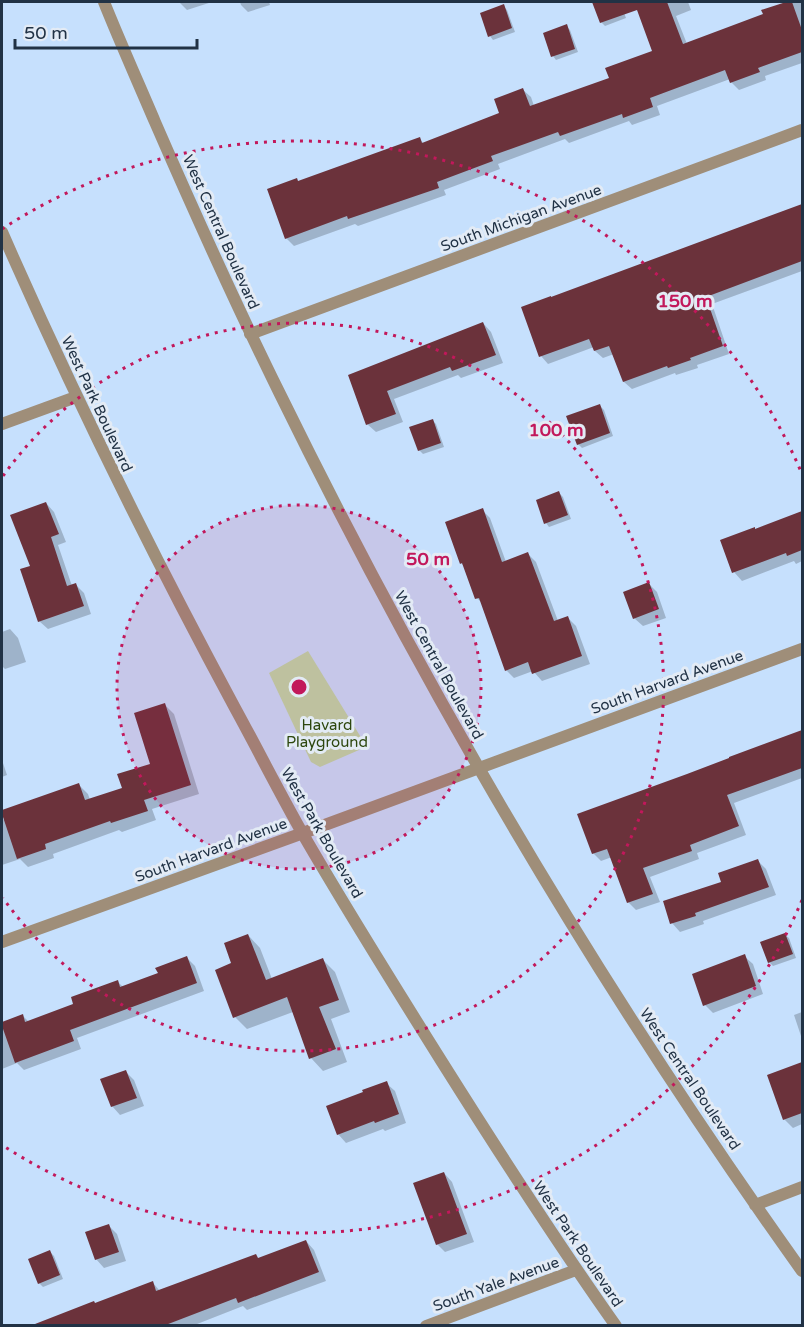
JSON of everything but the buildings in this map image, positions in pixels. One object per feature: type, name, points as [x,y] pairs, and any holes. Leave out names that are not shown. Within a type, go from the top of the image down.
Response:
[{"type":"street","name":"West Central Boulevard","points":[[104,2],[192,208],[250,334],[381,591],[479,768],[554,896],[755,1205],[802,1271]]},
{"type":"street","name":"South Michigan Avenue","points":[[250,334],[802,130]]},
{"type":"street","name":"West Park Boulevard","points":[[2,232],[76,397],[135,518],[186,618],[303,833],[398,993],[497,1150],[616,1326]]},
{"type":"street","points":[[2,424],[76,397]]},
{"type":"street","name":"South Harvard Avenue","points":[[2,942],[802,649]]},
{"type":"street","points":[[755,1205],[802,1187]]},
{"type":"street","name":"South Yale Avenue","points":[[426,1326],[576,1270]]},
{"type":"green space","name":"Havard Playground","points":[[308,651],[362,739],[359,750],[320,767],[311,762],[269,673]]}]
